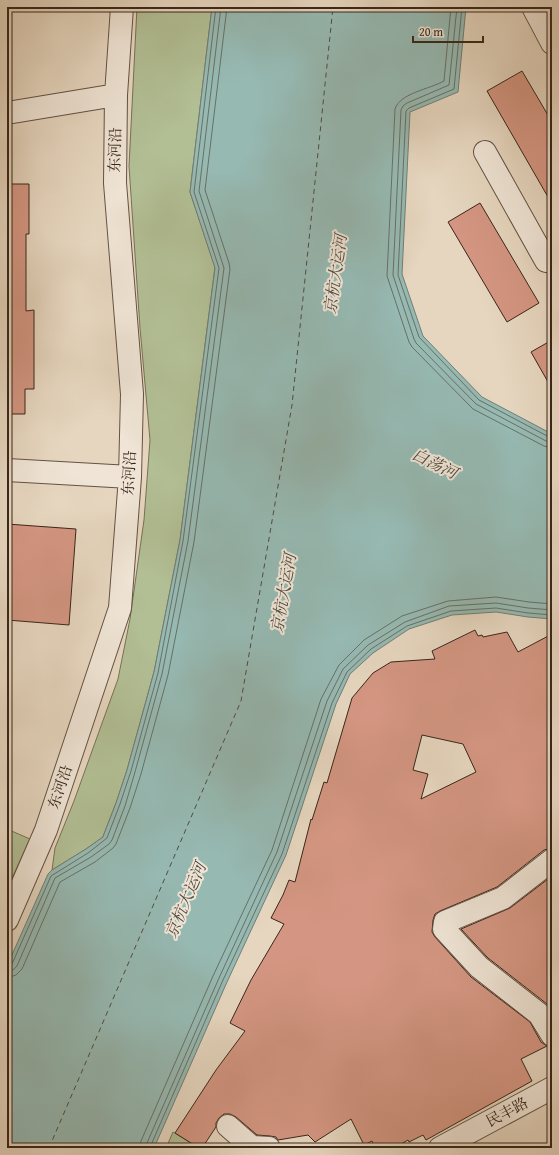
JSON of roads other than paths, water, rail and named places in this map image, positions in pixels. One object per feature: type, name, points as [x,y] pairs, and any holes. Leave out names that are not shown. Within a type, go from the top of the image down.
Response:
[{"type":"street","name":"东河沿","points":[[7,920],[46,830],[120,608],[130,477],[132,394],[115,183],[116,95],[122,7]]},
{"type":"street","points":[[533,7],[552,43]]},
{"type":"street","points":[[7,113],[116,95]]},
{"type":"street","points":[[485,152],[546,261],[552,262]]},
{"type":"street","points":[[7,470],[130,477]]},
{"type":"street","points":[[552,860],[503,898],[445,922],[444,928],[479,967],[539,1014],[552,1036]]},
{"type":"street","name":"民丰路","points":[[440,1148],[552,1088]]},
{"type":"street","points":[[228,1126],[252,1147],[268,1148]]},
{"type":"water","points":[[212,7],[466,7],[458,92],[410,112],[402,274],[423,336],[482,397],[552,434],[552,619],[496,612],[452,615],[409,629],[373,653],[350,674],[336,704],[286,855],[227,982],[154,1148],[7,1148],[7,966],[48,874],[103,837],[127,770],[154,672],[180,540],[215,268],[190,192]]},
{"type":"water label","name":"京杭大运河","points":[[335,274]]},
{"type":"water label","name":"白荡河","points":[[435,463]]},
{"type":"water label","name":"京杭大运河","points":[[283,593]]},
{"type":"water label","name":"京杭大运河","points":[[185,900]]}]
